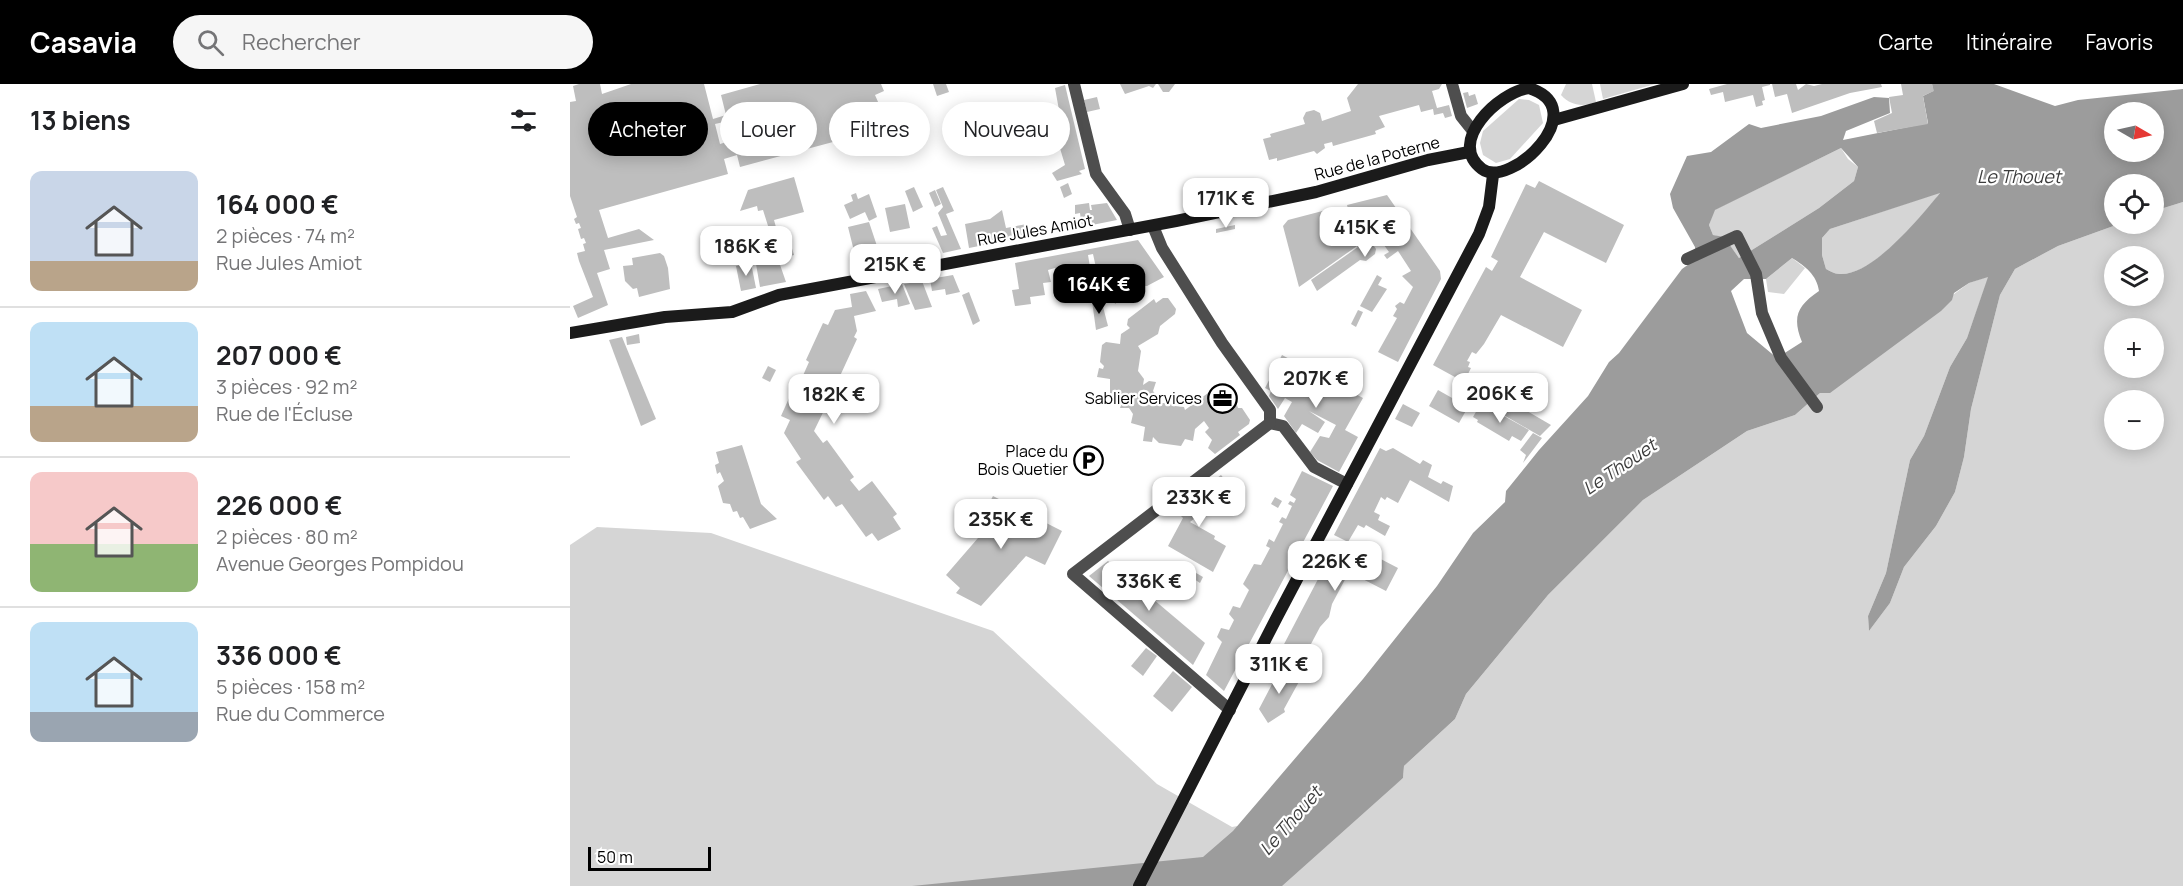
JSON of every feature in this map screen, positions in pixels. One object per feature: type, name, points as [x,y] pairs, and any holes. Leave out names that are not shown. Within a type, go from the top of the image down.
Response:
[{"type":"main road","points":[[1554,120],[1683,84]]},
{"type":"main road","points":[[1544,88],[1551,101],[1554,120],[1550,131],[1533,152],[1507,171],[1493,174],[1479,167],[1469,152],[1473,131],[1491,108],[1504,96],[1516,90],[1544,88]]},
{"type":"main road","name":"Rue de la Poterne","points":[[1153,226],[1316,192],[1428,160],[1469,152]]},
{"type":"main road","points":[[1139,886],[1479,234],[1489,207],[1493,174]]},
{"type":"main road","name":"Rue Jules Amiot","points":[[570,333],[665,316],[732,312],[779,295],[1153,226]]},
{"type":"street","points":[[1452,84],[1461,116],[1473,131]]},
{"type":"street","points":[[1075,86],[1096,174],[1125,214],[1130,230]]},
{"type":"street","points":[[1153,226],[1162,248],[1183,277],[1222,344],[1270,410],[1270,423]]},
{"type":"street","points":[[1687,259],[1737,236],[1756,274],[1762,313],[1781,358],[1818,407]]},
{"type":"street","points":[[1270,423],[1283,426],[1314,467],[1347,484]]},
{"type":"street","points":[[1230,710],[1074,574],[1270,423]]},
{"type":"shaded area","points":[[1566,84],[1592,84],[1596,102],[1582,105],[1569,101],[1561,95]]},
{"type":"shaded area","points":[[1600,84],[1655,84],[1603,99]]},
{"type":"shaded area","points":[[1519,99],[1529,100],[1539,105],[1543,123],[1510,159],[1496,163],[1483,155],[1480,143],[1483,131]]},
{"type":"shaded area","points":[[1841,148],[1848,159],[1858,167],[1854,181],[1819,208],[1739,258],[1724,238],[1713,235],[1709,225],[1714,210]]},
{"type":"shaded area","points":[[1941,192],[1896,243],[1867,266],[1839,274],[1826,269],[1822,255],[1822,238],[1830,229]]},
{"type":"shaded area","points":[[2183,202],[2183,886],[570,886],[570,545],[597,527],[711,533],[993,631],[1157,784],[1232,827],[1374,801],[1403,778],[1404,766],[1455,719],[1466,694],[1548,595],[1643,500],[1747,431],[1795,415],[1820,393],[1969,283],[1989,276],[1967,338],[1950,367],[1924,436],[1910,460],[1886,573],[1868,616],[1869,631],[1890,603],[1904,567],[1936,526],[1955,492],[1964,457],[1971,409],[2000,295],[2015,269],[2058,246],[2104,229],[2104,234],[2164,234],[2164,208]]},
{"type":"shaded area","points":[[1792,258],[1805,268],[1784,294],[1768,292],[1766,279]]},
{"type":"water","name":"Le Thouet","points":[[1932,84],[1994,84],[2055,106],[2078,100],[2183,89],[2183,202],[2164,208],[2164,174],[2104,174],[2104,229],[2058,246],[2015,269],[2000,295],[1971,409],[1964,457],[1955,492],[1936,526],[1904,567],[1890,603],[1869,631],[1868,616],[1886,573],[1910,460],[1924,436],[1950,367],[1967,338],[1988,277],[1969,283],[1954,293],[1952,300],[1941,311],[1830,393],[1820,393],[1795,415],[1747,431],[1643,500],[1548,595],[1466,694],[1455,719],[1404,766],[1403,778],[1282,886],[912,886],[1203,857],[1233,831],[1363,679],[1437,586],[1473,533],[1505,502],[1506,491],[1539,450],[1588,396],[1609,362],[1619,353],[1682,269],[1696,259],[1695,247],[1673,208],[1670,194],[1687,156],[1711,152],[1749,124],[1761,128],[1821,116],[1874,97],[1889,98],[1890,113],[1846,131],[1843,140],[1928,123],[1923,96],[1933,91]],"holes":[[[1841,148],[1858,167],[1854,181],[1819,208],[1739,258],[1724,237],[1713,235],[1709,225],[1715,210]],[[1940,193],[1895,243],[1866,266],[1852,272],[1837,274],[1826,269],[1822,255],[1822,238],[1830,229]],[[1792,258],[1810,272],[1816,280],[1819,291],[1801,307],[1798,313],[1797,326],[1802,342],[1777,358],[1747,333],[1731,291],[1744,279],[1766,279]]]},
{"type":"building","points":[[579,84],[600,84],[602,94],[631,84],[704,84],[713,119],[720,117],[720,123],[715,124],[720,144],[720,156],[734,156],[724,159],[728,174],[599,210],[608,238],[639,229],[654,240],[604,250],[610,269],[597,273],[608,305],[578,318],[573,306],[593,297],[577,253],[585,251],[583,244],[586,243],[584,238],[581,239],[579,223],[576,224],[574,219],[577,217],[570,196],[570,102],[576,101],[573,86]]},
{"type":"building","points":[[760,84],[881,84],[884,91],[875,95],[878,102],[829,102],[829,143],[817,146],[817,102],[723,102],[721,95]]},
{"type":"building","points":[[933,84],[946,84],[949,92],[937,96]]},
{"type":"building","points":[[1120,84],[1156,84],[1153,88],[1149,86],[1125,94]]},
{"type":"building","points":[[1158,84],[1175,84],[1169,92],[1163,92]]},
{"type":"building","points":[[1358,84],[1442,84],[1439,89],[1432,91],[1437,108],[1449,105],[1452,116],[1445,118],[1443,113],[1434,115],[1433,109],[1421,112],[1419,105],[1379,116],[1385,127],[1375,131],[1376,134],[1333,146],[1332,142],[1324,144],[1325,148],[1317,154],[1314,151],[1277,161],[1277,158],[1269,160],[1263,139],[1271,137],[1270,134],[1305,124],[1303,118],[1306,112],[1314,110],[1320,113],[1322,121],[1351,111],[1347,98]]},
{"type":"building","points":[[1727,84],[1770,85],[1762,87],[1765,100],[1762,101],[1763,105],[1756,107],[1753,95],[1725,102],[1723,92],[1711,95],[1709,89]]},
{"type":"building","points":[[1772,84],[1796,84],[1798,90],[1806,84],[1814,86],[1881,84],[1882,87],[1850,93],[1792,113],[1787,94],[1775,97]]},
{"type":"building","points":[[1901,84],[1932,84],[1934,91],[1923,96],[1928,124],[1877,133],[1874,121],[1892,113],[1889,97],[1903,95]]},
{"type":"building","points":[[1065,85],[1069,102],[1058,102],[1055,88]]},
{"type":"building","points":[[1468,92],[1469,96],[1475,94],[1478,104],[1467,108],[1463,93]]},
{"type":"building","points":[[1097,97],[1100,109],[1087,112],[1084,100]]},
{"type":"building","points":[[1070,106],[1085,169],[1079,171],[1082,174],[1057,181],[1052,173],[1065,165],[1062,156],[1070,156]]},
{"type":"building","points":[[737,156],[781,156],[740,167]]},
{"type":"building","points":[[794,177],[804,212],[774,220],[779,238],[788,235],[794,255],[778,259],[786,282],[760,287],[756,264],[774,260],[770,249],[775,248],[763,210],[758,211],[757,206],[740,211],[748,190]]},
{"type":"building","points":[[1539,181],[1624,225],[1606,263],[1544,232],[1520,277],[1582,310],[1563,347],[1501,315],[1484,344],[1476,354],[1472,352],[1467,361],[1470,362],[1468,367],[1471,368],[1464,382],[1433,365],[1486,267],[1492,271],[1498,261],[1491,257],[1526,184],[1535,188]]},
{"type":"building","points":[[1068,183],[1072,194],[1064,198],[1060,187]]},
{"type":"building","points":[[914,187],[923,207],[913,212],[905,191]]},
{"type":"building","points":[[943,187],[954,211],[946,214],[961,249],[943,253],[932,228],[937,226],[941,236],[947,235],[938,213],[943,207],[936,190]]},
{"type":"building","points":[[935,190],[941,204],[935,207],[929,193]]},
{"type":"building","points":[[856,193],[858,199],[869,194],[877,217],[869,221],[865,212],[850,219],[844,205],[853,201],[851,195]]},
{"type":"building","points":[[1387,195],[1440,271],[1441,279],[1398,362],[1378,352],[1397,318],[1393,316],[1397,309],[1395,306],[1400,302],[1404,304],[1413,287],[1402,276],[1411,271],[1398,251],[1387,259],[1384,255],[1389,252],[1376,234],[1369,239],[1376,249],[1375,254],[1366,261],[1360,260],[1317,291],[1311,280],[1358,247],[1299,287],[1283,226],[1288,220],[1334,208],[1336,214],[1332,216],[1331,234],[1353,228],[1347,205]]},
{"type":"building","points":[[1089,203],[1090,210],[1092,210],[1091,205],[1107,203],[1117,220],[1082,227],[1080,213],[1075,214],[1075,205]]},
{"type":"building","points":[[905,204],[910,228],[890,232],[885,208]]},
{"type":"building","points":[[1002,210],[1006,228],[1027,224],[1029,236],[969,248],[965,224],[990,219]]},
{"type":"building","points":[[869,222],[877,246],[854,251],[848,227]]},
{"type":"building","points":[[1235,225],[1235,229],[1216,233],[1216,229]]},
{"type":"building","points":[[1138,240],[1164,277],[1147,286],[1138,286],[1127,292],[1115,304],[1113,293],[1102,295],[1093,254],[1088,255],[1090,267],[1082,269],[1085,280],[1076,282],[1080,300],[1076,301],[1071,276],[1057,279],[1055,268],[1048,270],[1051,282],[1043,283],[1045,295],[1030,297],[1031,304],[1015,306],[1012,290],[1019,289],[1015,263]]},
{"type":"building","points":[[660,253],[664,256],[668,268],[670,289],[639,297],[637,288],[633,289],[625,281],[623,266],[633,265],[632,258]]},
{"type":"building","points":[[751,263],[756,288],[741,291],[736,266]]},
{"type":"building","points":[[953,275],[960,292],[946,295],[945,289],[932,291],[930,279]]},
{"type":"building","points":[[1377,275],[1382,278],[1378,285],[1387,289],[1372,312],[1360,306]]},
{"type":"building","points":[[922,281],[932,307],[915,310],[904,284]]},
{"type":"building","points":[[902,284],[910,304],[898,307],[897,299],[882,302],[878,289]]},
{"type":"building","points":[[866,291],[876,311],[854,316],[857,331],[854,337],[857,339],[840,376],[836,374],[828,392],[832,394],[814,431],[823,443],[827,440],[854,477],[850,480],[859,491],[872,481],[897,514],[893,517],[901,529],[878,541],[872,533],[866,537],[842,504],[836,507],[828,496],[824,500],[796,462],[801,459],[784,433],[790,420],[781,416],[798,378],[801,380],[809,362],[806,360],[823,323],[828,325],[835,310],[852,307],[850,294]]},
{"type":"building","points":[[969,292],[980,321],[973,325],[962,295]]},
{"type":"building","points":[[1163,298],[1168,298],[1176,309],[1175,314],[1160,326],[1158,334],[1138,346],[1141,351],[1138,371],[1144,379],[1143,385],[1149,381],[1156,382],[1153,391],[1162,403],[1176,403],[1175,406],[1184,407],[1185,410],[1208,393],[1221,388],[1221,385],[1227,386],[1231,398],[1235,399],[1238,408],[1242,408],[1250,420],[1249,424],[1238,432],[1240,435],[1215,454],[1208,448],[1212,440],[1205,432],[1209,428],[1204,421],[1195,429],[1193,441],[1185,439],[1181,446],[1159,443],[1153,437],[1152,442],[1143,441],[1145,427],[1131,423],[1133,414],[1129,408],[1120,408],[1123,400],[1119,395],[1110,393],[1110,379],[1097,377],[1099,368],[1103,369],[1104,366],[1100,362],[1102,345],[1106,342],[1120,344],[1121,334],[1130,328],[1127,325],[1128,319],[1154,299],[1156,303]]},
{"type":"building","points":[[1101,299],[1108,326],[1096,330],[1092,301]]},
{"type":"building","points":[[1358,310],[1363,312],[1356,327],[1351,324]]},
{"type":"building","points":[[639,334],[640,343],[627,345],[626,337]]},
{"type":"building","points":[[622,337],[656,419],[641,426],[609,340]]},
{"type":"building","points":[[1282,355],[1363,398],[1345,430],[1358,437],[1339,472],[1317,460],[1310,452],[1320,436],[1329,438],[1336,425],[1309,411],[1325,422],[1318,433],[1302,424],[1296,433],[1284,416],[1292,402],[1285,398],[1278,409],[1269,396],[1271,391],[1265,388]]},
{"type":"building","points":[[768,366],[776,370],[770,382],[762,378]]},
{"type":"building","points":[[1484,386],[1551,425],[1540,436],[1476,399]]},
{"type":"building","points":[[1438,390],[1468,407],[1459,423],[1429,406]]},
{"type":"building","points":[[1403,404],[1420,413],[1412,427],[1395,419]]},
{"type":"building","points":[[1486,406],[1529,430],[1521,441],[1512,436],[1509,441],[1477,422],[1478,420],[1473,417],[1477,410],[1482,412]]},
{"type":"building","points":[[1533,433],[1542,438],[1523,463],[1526,455],[1520,450]]},
{"type":"building","points":[[742,445],[761,504],[777,519],[750,529],[737,511],[733,512],[730,504],[723,503],[718,486],[724,481],[720,472],[717,474],[715,465],[719,463],[716,452]]},
{"type":"building","points":[[1380,448],[1386,451],[1393,448],[1420,464],[1423,460],[1432,465],[1428,477],[1441,484],[1443,481],[1453,486],[1449,502],[1410,480],[1398,503],[1387,497],[1385,500],[1381,497],[1374,512],[1380,515],[1378,520],[1390,526],[1385,536],[1366,525],[1364,528],[1358,525],[1348,542],[1334,535]]},
{"type":"building","points":[[1302,471],[1333,486],[1224,691],[1206,675],[1222,642],[1217,637],[1221,628],[1229,630],[1234,620],[1229,614],[1233,606],[1240,608],[1249,590],[1243,584],[1254,564],[1261,565],[1270,548],[1266,546],[1269,539],[1274,542],[1283,524],[1279,522],[1282,517],[1286,519],[1292,506],[1288,504],[1290,501],[1294,503],[1296,499],[1290,495]]},
{"type":"building","points":[[1221,475],[1230,486],[1213,499],[1215,502],[1190,522],[1215,536],[1214,539],[1226,546],[1213,572],[1168,546],[1183,518],[1175,510]]},
{"type":"building","points":[[993,496],[1062,531],[1045,565],[1026,556],[981,606],[956,593],[960,588],[946,575],[978,538],[972,535]]},
{"type":"building","points":[[1275,497],[1282,501],[1278,508],[1271,504]]},
{"type":"building","points":[[1348,542],[1398,568],[1386,591],[1349,572],[1332,604],[1329,617],[1320,627],[1303,659],[1282,648],[1328,560],[1322,557],[1328,547],[1341,554]]},
{"type":"building","points":[[1108,561],[1205,643],[1193,665],[1089,576]]},
{"type":"building","points":[[1191,570],[1203,577],[1200,583],[1188,575]]},
{"type":"building","points":[[1146,648],[1157,656],[1143,676],[1131,666]]},
{"type":"building","points":[[1281,667],[1301,678],[1284,709],[1285,712],[1268,723],[1259,709]]},
{"type":"building","points":[[1173,671],[1192,687],[1172,712],[1153,696]]},
{"type":"place","name":"Sablier Services","points":[[1223,398]]},
{"type":"place","name":"Place du Bois Quetier","points":[[1089,460]]}]
